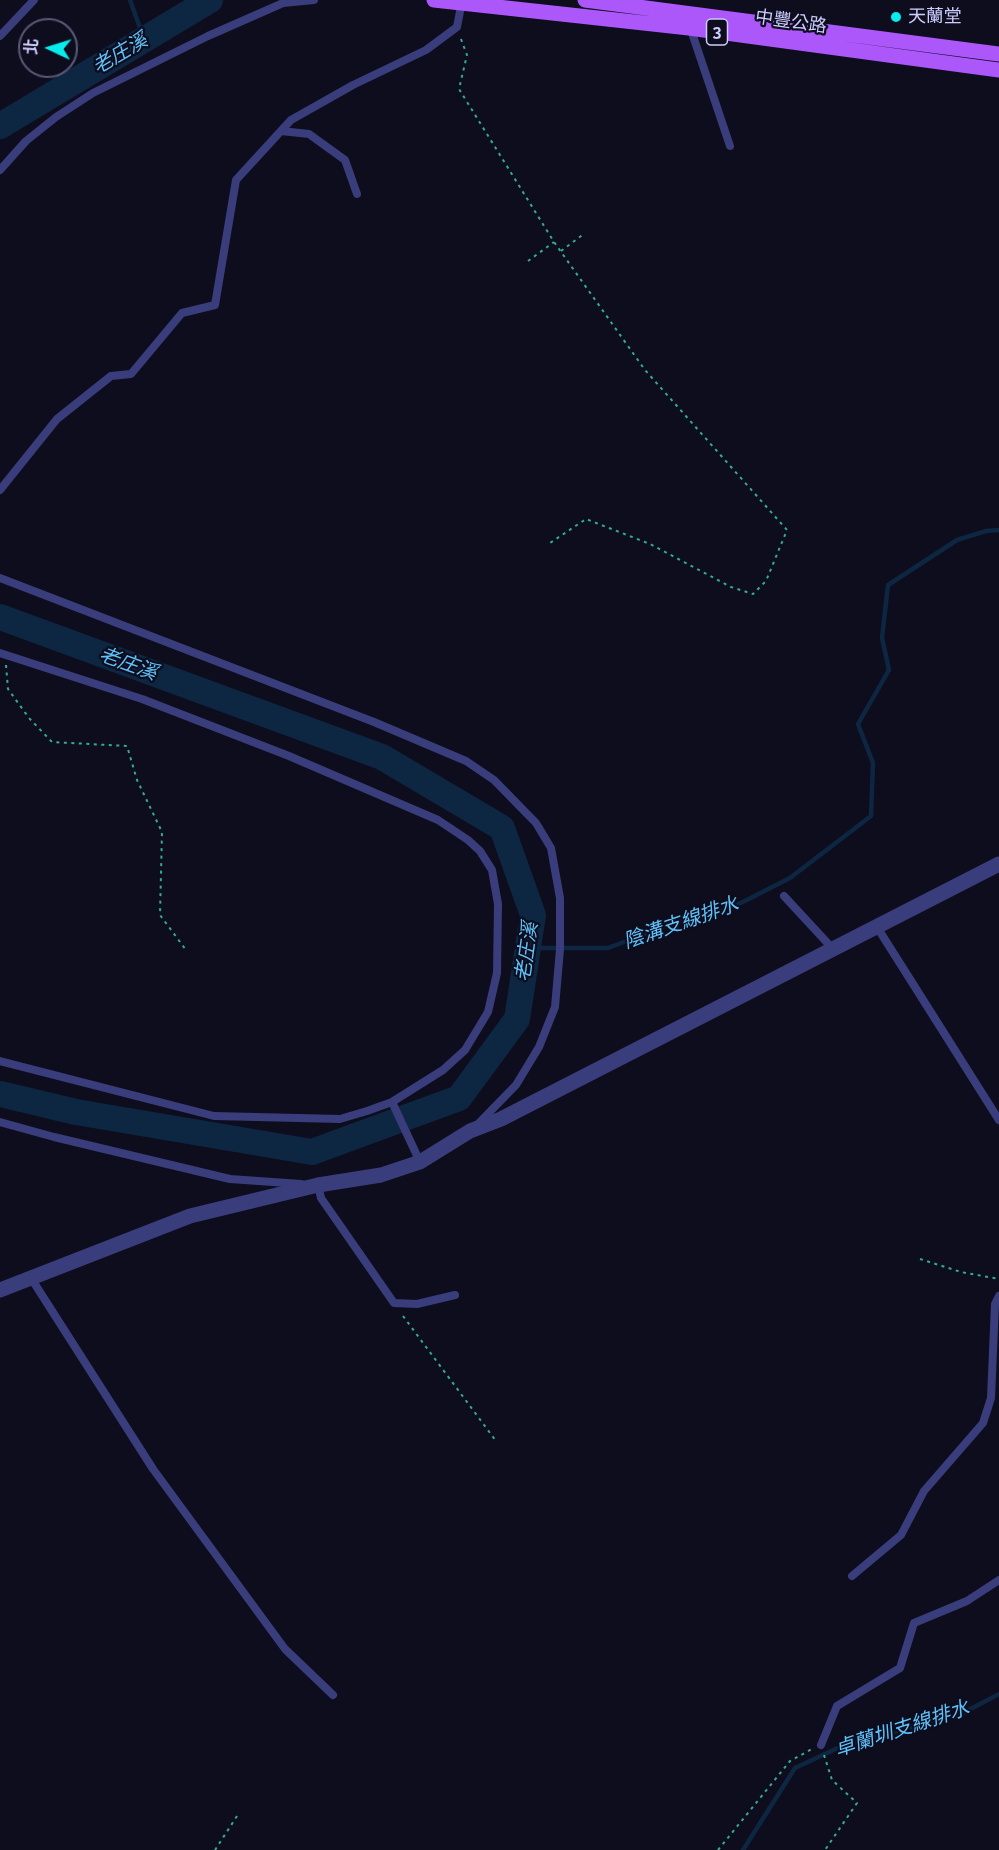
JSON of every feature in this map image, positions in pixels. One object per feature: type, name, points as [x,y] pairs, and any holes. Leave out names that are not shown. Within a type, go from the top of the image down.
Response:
[{"type":"main road","name":"中豐公路","points":[[435,0],[690,21],[999,54]]},
{"type":"main road","name":"中豐公路","points":[[585,0],[690,21],[999,70]]},
{"type":"street","points":[[0,1290],[190,1216],[318,1185],[381,1175],[420,1162],[470,1131],[501,1119],[999,864]]},
{"type":"lane","points":[[0,36],[34,0]]},
{"type":"lane","points":[[0,170],[26,141],[93,93],[208,36],[283,3],[314,0]]},
{"type":"lane","points":[[0,490],[57,419],[111,376],[131,374],[182,312],[215,305],[236,180],[291,120],[353,85],[426,50],[457,27],[462,2]]},
{"type":"lane","points":[[690,21],[730,146]]},
{"type":"lane","points":[[281,131],[309,134],[345,160],[357,194]]},
{"type":"lane","points":[[0,578],[363,718],[466,761],[494,780],[536,823],[551,848],[561,898],[561,949],[555,1007],[539,1047],[516,1085],[470,1131]]},
{"type":"lane","points":[[0,1061],[214,1116],[340,1119],[392,1102],[443,1070],[465,1050],[488,1012],[497,973],[498,904],[492,870],[480,851],[438,820],[289,756],[142,699],[2,654]]},
{"type":"lane","points":[[784,896],[833,949]]},
{"type":"lane","points":[[877,927],[999,1120]]},
{"type":"lane","points":[[392,1102],[420,1162]]},
{"type":"lane","points":[[0,1122],[230,1179],[318,1185],[321,1198],[393,1303],[417,1304],[454,1296]]},
{"type":"lane","points":[[31,1278],[160,1478],[285,1649],[333,1695]]},
{"type":"lane","points":[[852,1576],[901,1535],[924,1491],[983,1424],[991,1398],[995,1304],[999,1296]]},
{"type":"lane","points":[[821,1745],[837,1706],[900,1668],[914,1623],[968,1601],[999,1580]]},
{"type":"path","points":[[457,27],[467,56],[459,89],[554,242],[645,369],[787,530],[766,580],[753,594],[731,587],[650,544],[586,519],[547,545]]},
{"type":"path","points":[[561,251],[585,233]]},
{"type":"path","points":[[528,261],[554,242]]},
{"type":"path","points":[[2,654],[8,689],[29,718],[52,741],[127,746],[137,780],[162,832],[160,915],[186,950]]},
{"type":"path","points":[[920,1259],[961,1272],[999,1279]]},
{"type":"path","points":[[393,1303],[496,1441]]},
{"type":"path","points":[[718,1850],[790,1761],[821,1745],[832,1780],[857,1803],[825,1850]]},
{"type":"path","points":[[215,1850],[239,1813]]},
{"type":"waterway","points":[[130,0],[144,39]]},
{"type":"waterway","name":"老庄溪","points":[[0,126],[210,0]]},
{"type":"waterway","name":"陰溝支線排水","points":[[528,948],[608,948],[671,924],[729,909],[790,878],[871,816],[873,763],[858,724],[889,670],[882,638],[888,585],[957,540],[986,531],[999,530]]},
{"type":"waterway","name":"老庄溪","points":[[0,617],[382,757],[502,828],[533,915],[517,1019],[459,1098],[312,1152],[76,1112],[0,1094]]},
{"type":"waterway","name":"卓蘭圳支線排水","points":[[743,1850],[795,1768],[842,1746],[963,1713],[999,1694]]},
{"type":"place","name":"天蘭堂","points":[[896,17]]}]
